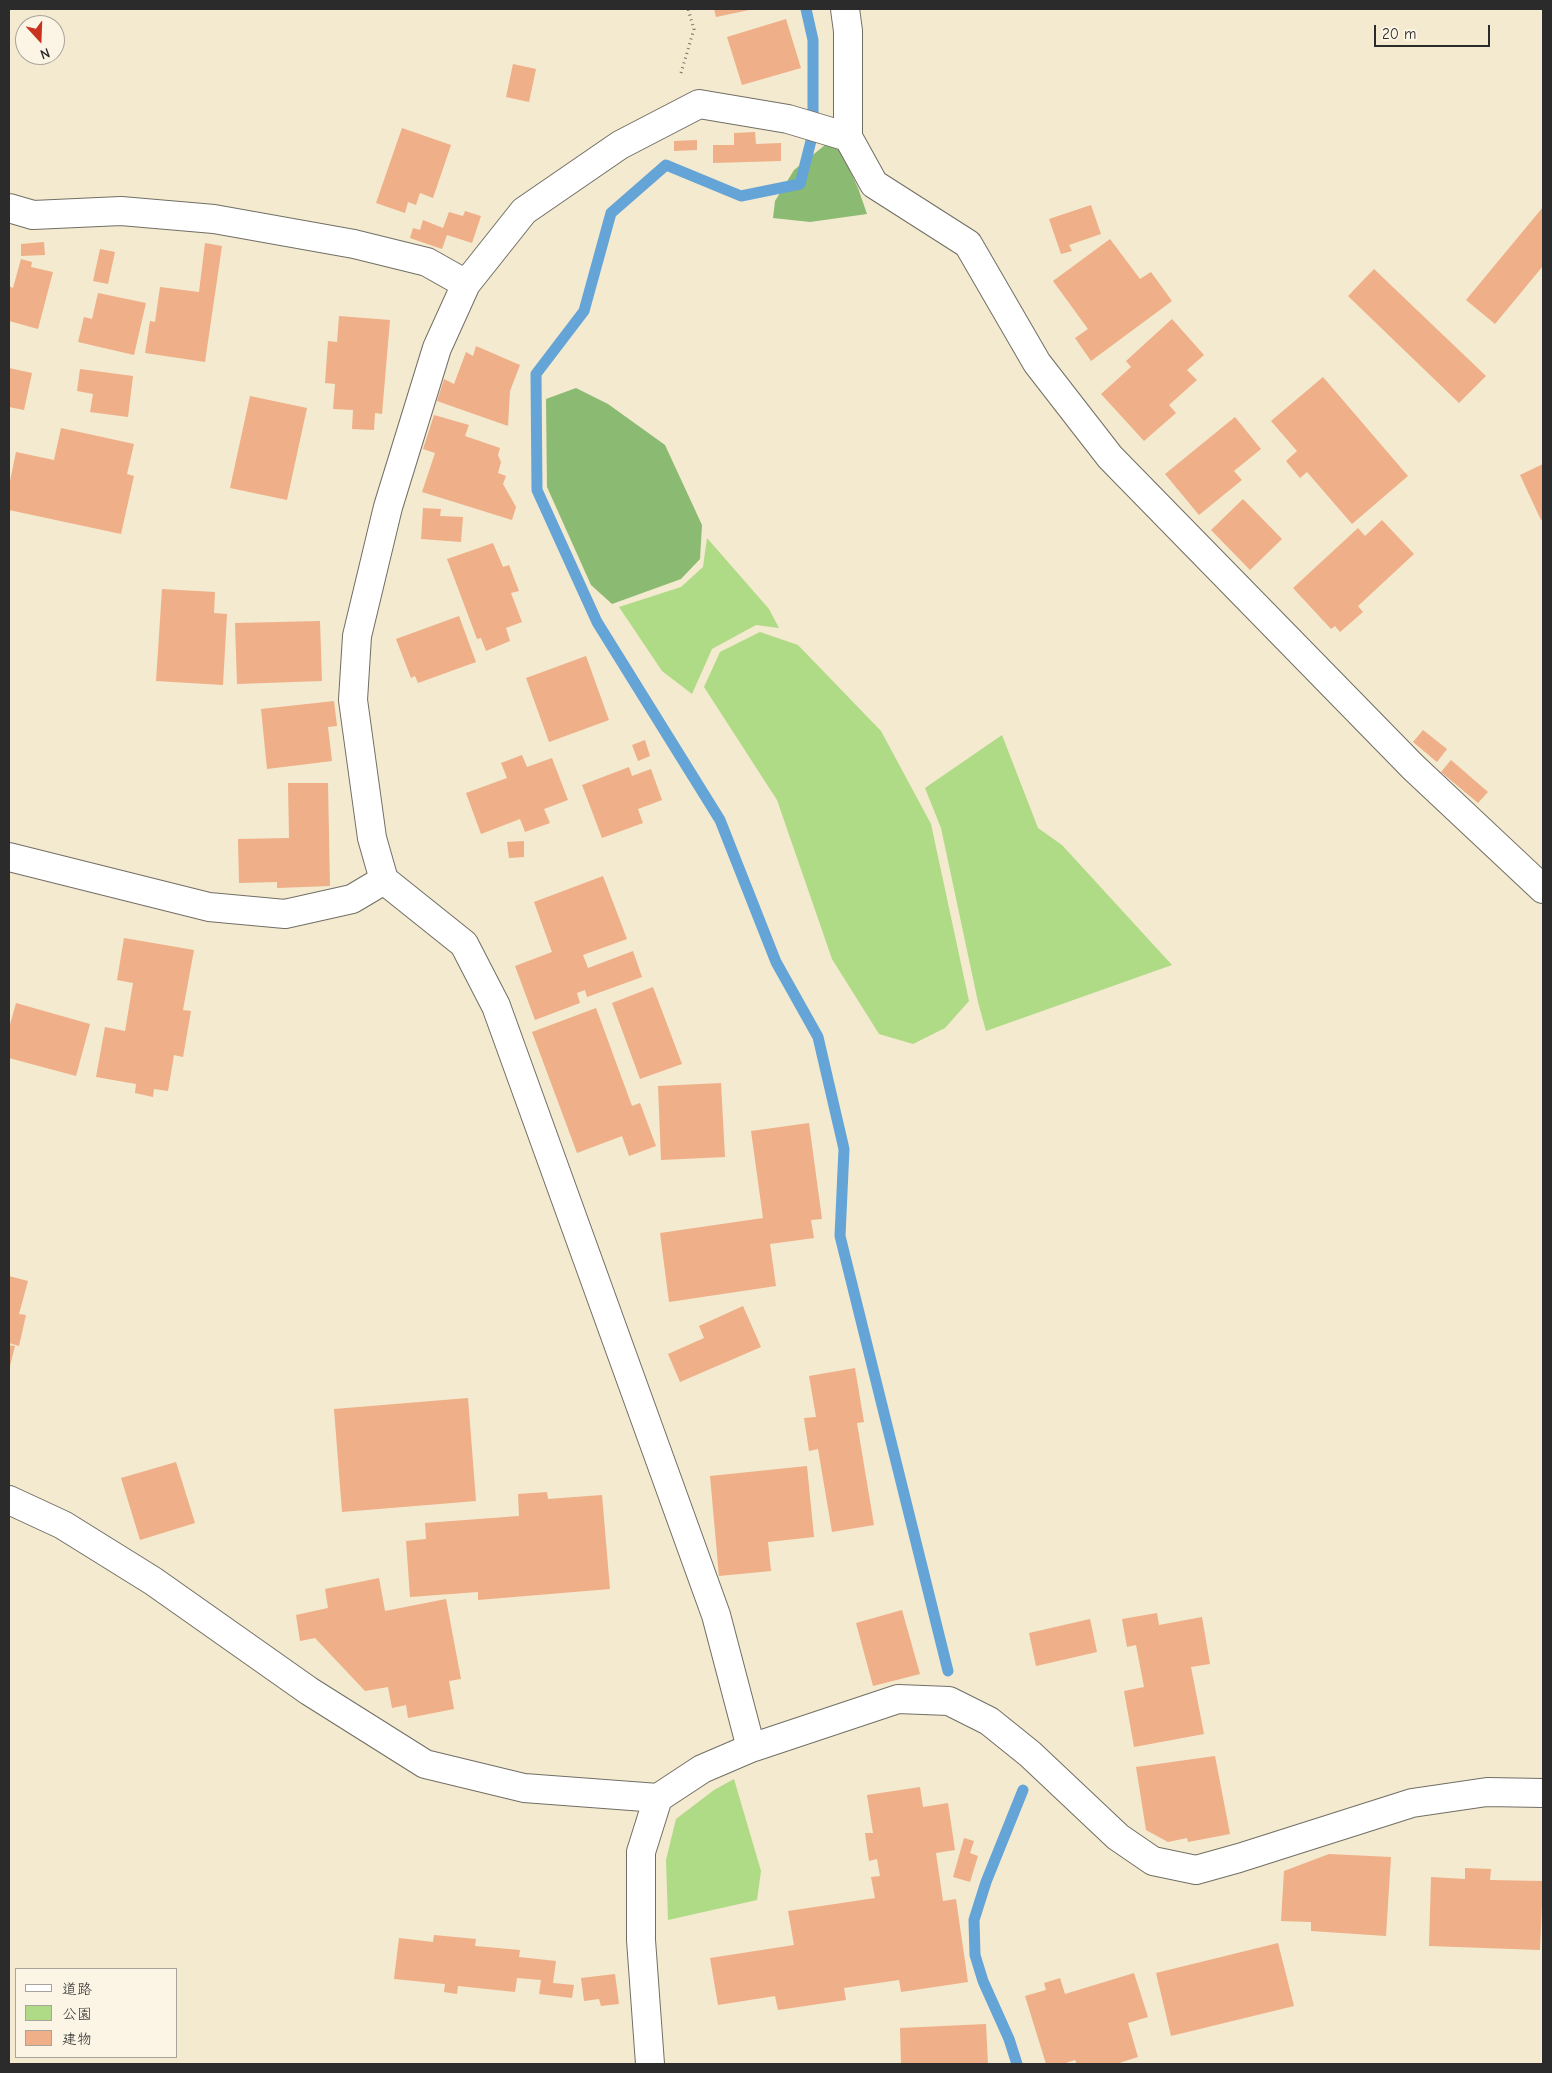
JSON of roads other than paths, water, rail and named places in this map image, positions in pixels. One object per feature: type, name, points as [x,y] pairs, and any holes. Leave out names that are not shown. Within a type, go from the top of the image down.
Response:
[{"type":"street","points":[[839,134],[848,31],[845,9]]},
{"type":"street","points":[[751,1748],[716,1615],[496,1006],[464,944],[384,880],[372,838],[353,700],[357,636],[388,507],[437,348],[466,284],[524,211],[620,145],[699,104],[794,121],[839,134],[874,184],[968,244],[1037,363],[1110,456],[1413,767],[1543,888]]},
{"type":"street","points":[[9,208],[33,215],[120,211],[214,219],[354,244],[427,262],[466,284]]},
{"type":"street","points":[[9,857],[209,907],[284,914],[352,899],[384,880]]},
{"type":"street","points":[[9,1500],[63,1525],[153,1581],[308,1691],[424,1764],[524,1788],[658,1798]]},
{"type":"street","points":[[650,2064],[641,1940],[641,1852],[658,1798],[702,1768],[751,1748],[898,1699],[949,1701],[989,1721],[1030,1754],[1118,1837],[1153,1861],[1196,1870],[1412,1803],[1487,1792],[1543,1793]]},
{"type":"waterway","points":[[806,9],[813,40],[813,133],[800,184],[741,196],[666,165],[611,213],[584,311],[536,374],[537,490],[597,622],[720,820],[776,962],[818,1037],[844,1149],[840,1236],[948,1671]]},
{"type":"waterway","points":[[1017,2064],[1009,2039],[983,1981],[975,1955],[974,1920],[986,1882],[1023,1790]]}]
